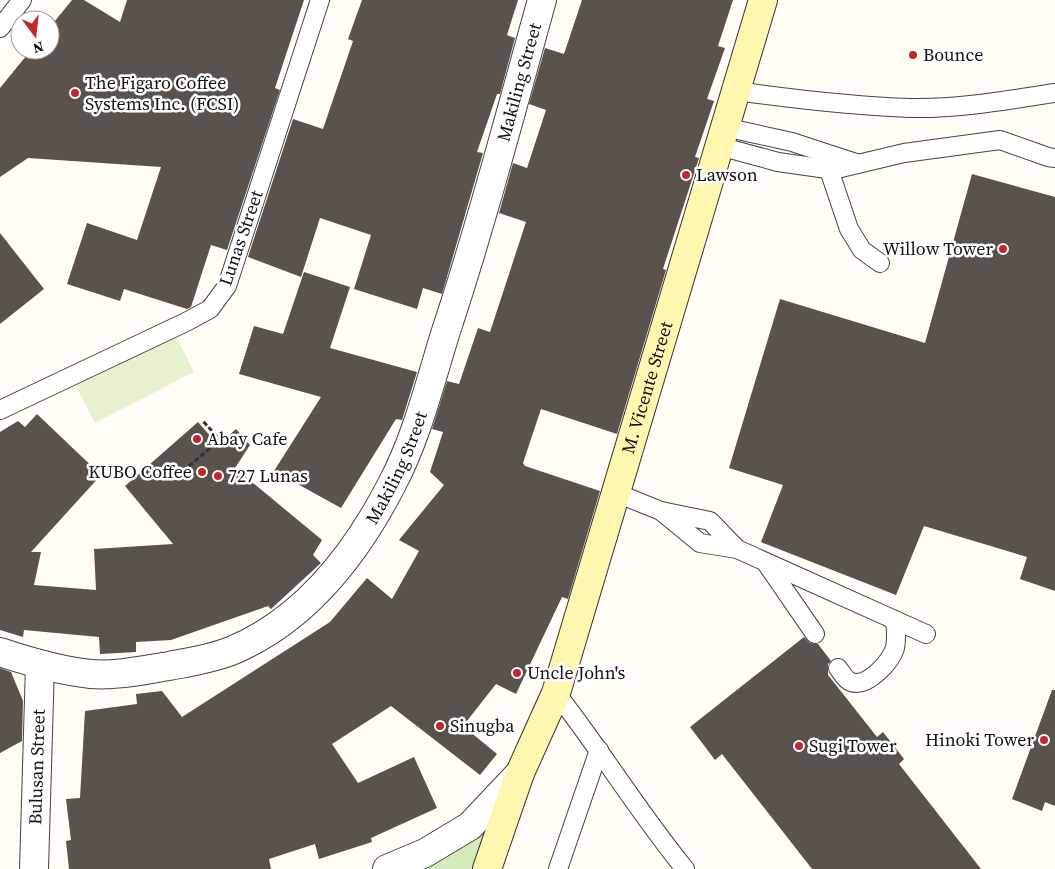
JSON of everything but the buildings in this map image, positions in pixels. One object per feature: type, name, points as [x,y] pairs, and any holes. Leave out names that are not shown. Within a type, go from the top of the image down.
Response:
[{"type":"street","name":"Makiling Street","points":[[0,652],[40,665],[92,674],[144,670],[208,658],[232,650],[272,628],[303,607],[331,579],[372,520],[393,483],[407,449],[466,271],[542,0]]},
{"type":"street","name":"M. Vicente Street","points":[[487,869],[520,773],[556,693],[614,492],[763,0]]},
{"type":"street","name":"Bulusan Street","points":[[34,869],[40,665]]},
{"type":"street","name":"M. Vicente Street","points":[[387,869],[425,853],[470,826],[520,773]]},
{"type":"lane","points":[[0,28],[22,0]]},
{"type":"lane","name":"Lunas Street","points":[[0,410],[186,322],[213,306],[227,286],[320,0]]},
{"type":"lane","points":[[736,91],[770,96],[912,108],[966,105],[1055,93]]},
{"type":"lane","points":[[722,136],[824,151],[856,163]]},
{"type":"lane","points":[[722,136],[785,163],[827,169],[842,168],[856,163],[904,153],[1000,140],[1055,158]]},
{"type":"lane","points":[[824,151],[827,169],[849,229],[862,250],[880,263]]},
{"type":"lane","points":[[614,492],[661,511],[710,521],[738,550],[926,634]]},
{"type":"lane","points":[[766,562],[815,634]]},
{"type":"lane","points":[[838,668],[846,679],[852,682],[860,682],[870,678],[892,654],[896,641],[895,620]]},
{"type":"lane","points":[[556,693],[599,750],[649,825],[685,869]]},
{"type":"lane","points":[[558,869],[599,750]]},
{"type":"path","points":[[190,466],[220,440],[202,420]]},
{"type":"green space","points":[[168,320],[194,372],[95,423],[68,371]]},
{"type":"green space","points":[[504,816],[492,869],[419,869]]},
{"type":"place","name":"Bounce","points":[[913,55]]},
{"type":"place","name":"The Figaro Coffee Systems Inc. (FCSI)","points":[[75,93]]},
{"type":"place","name":"Lawson","points":[[686,175]]},
{"type":"place","name":"Willow Tower","points":[[1003,249]]},
{"type":"place","name":"Abay Cafe","points":[[197,439]]},
{"type":"place","name":"KUBO Coffee","points":[[202,472]]},
{"type":"place","name":"727 Lunas","points":[[218,476]]},
{"type":"place","name":"Uncle John's","points":[[517,673]]},
{"type":"place","name":"Sinugba","points":[[440,726]]},
{"type":"place","name":"Hinoki Tower","points":[[1044,740]]},
{"type":"place","name":"Sugi Tower","points":[[799,746]]}]
